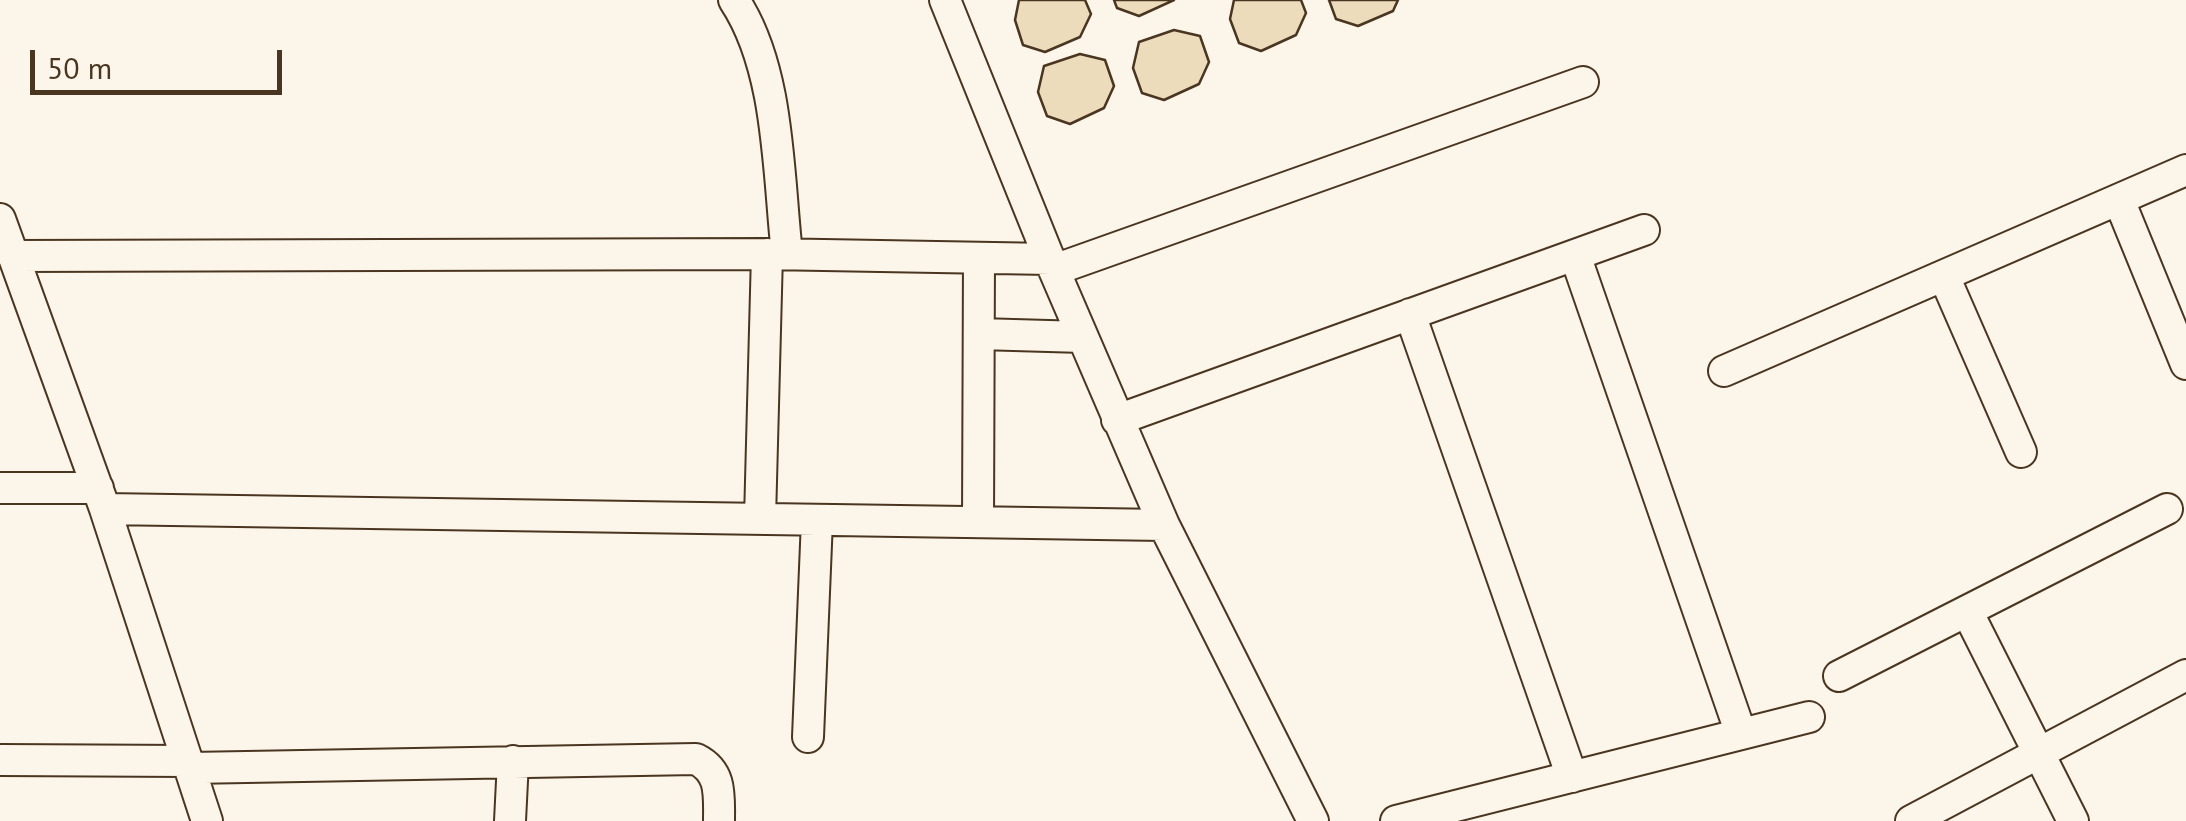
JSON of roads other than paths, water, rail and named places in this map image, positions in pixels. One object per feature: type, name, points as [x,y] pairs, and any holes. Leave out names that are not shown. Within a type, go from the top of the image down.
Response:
[{"type":"street","points":[[734,0],[760,56],[770,97],[777,254],[760,519]]},
{"type":"street","points":[[946,0],[1052,264],[1164,525],[1313,821]]},
{"type":"street","points":[[14,256],[777,254],[979,258],[1052,264],[1583,82]]},
{"type":"street","points":[[1724,371],[2186,170]]},
{"type":"street","points":[[2119,200],[2186,364]]},
{"type":"street","points":[[0,219],[101,499],[207,821]]},
{"type":"street","points":[[1118,420],[1644,230]]},
{"type":"street","points":[[1575,255],[1741,734]]},
{"type":"street","points":[[978,522],[979,258]]},
{"type":"street","points":[[1944,276],[2020,452]]},
{"type":"street","points":[[1410,314],[1572,777]]},
{"type":"street","points":[[978,334],[1083,337]]},
{"type":"street","points":[[0,488],[101,499],[760,519],[1164,525]]},
{"type":"street","points":[[1840,676],[2167,509]]},
{"type":"street","points":[[808,737],[818,520]]},
{"type":"street","points":[[1967,611],[2072,821]]},
{"type":"street","points":[[1911,821],[2186,675]]},
{"type":"street","points":[[1396,821],[1809,717]]},
{"type":"street","points":[[0,760],[189,764],[696,759],[708,765],[716,776],[719,821]]},
{"type":"street","points":[[510,821],[513,762]]}]
